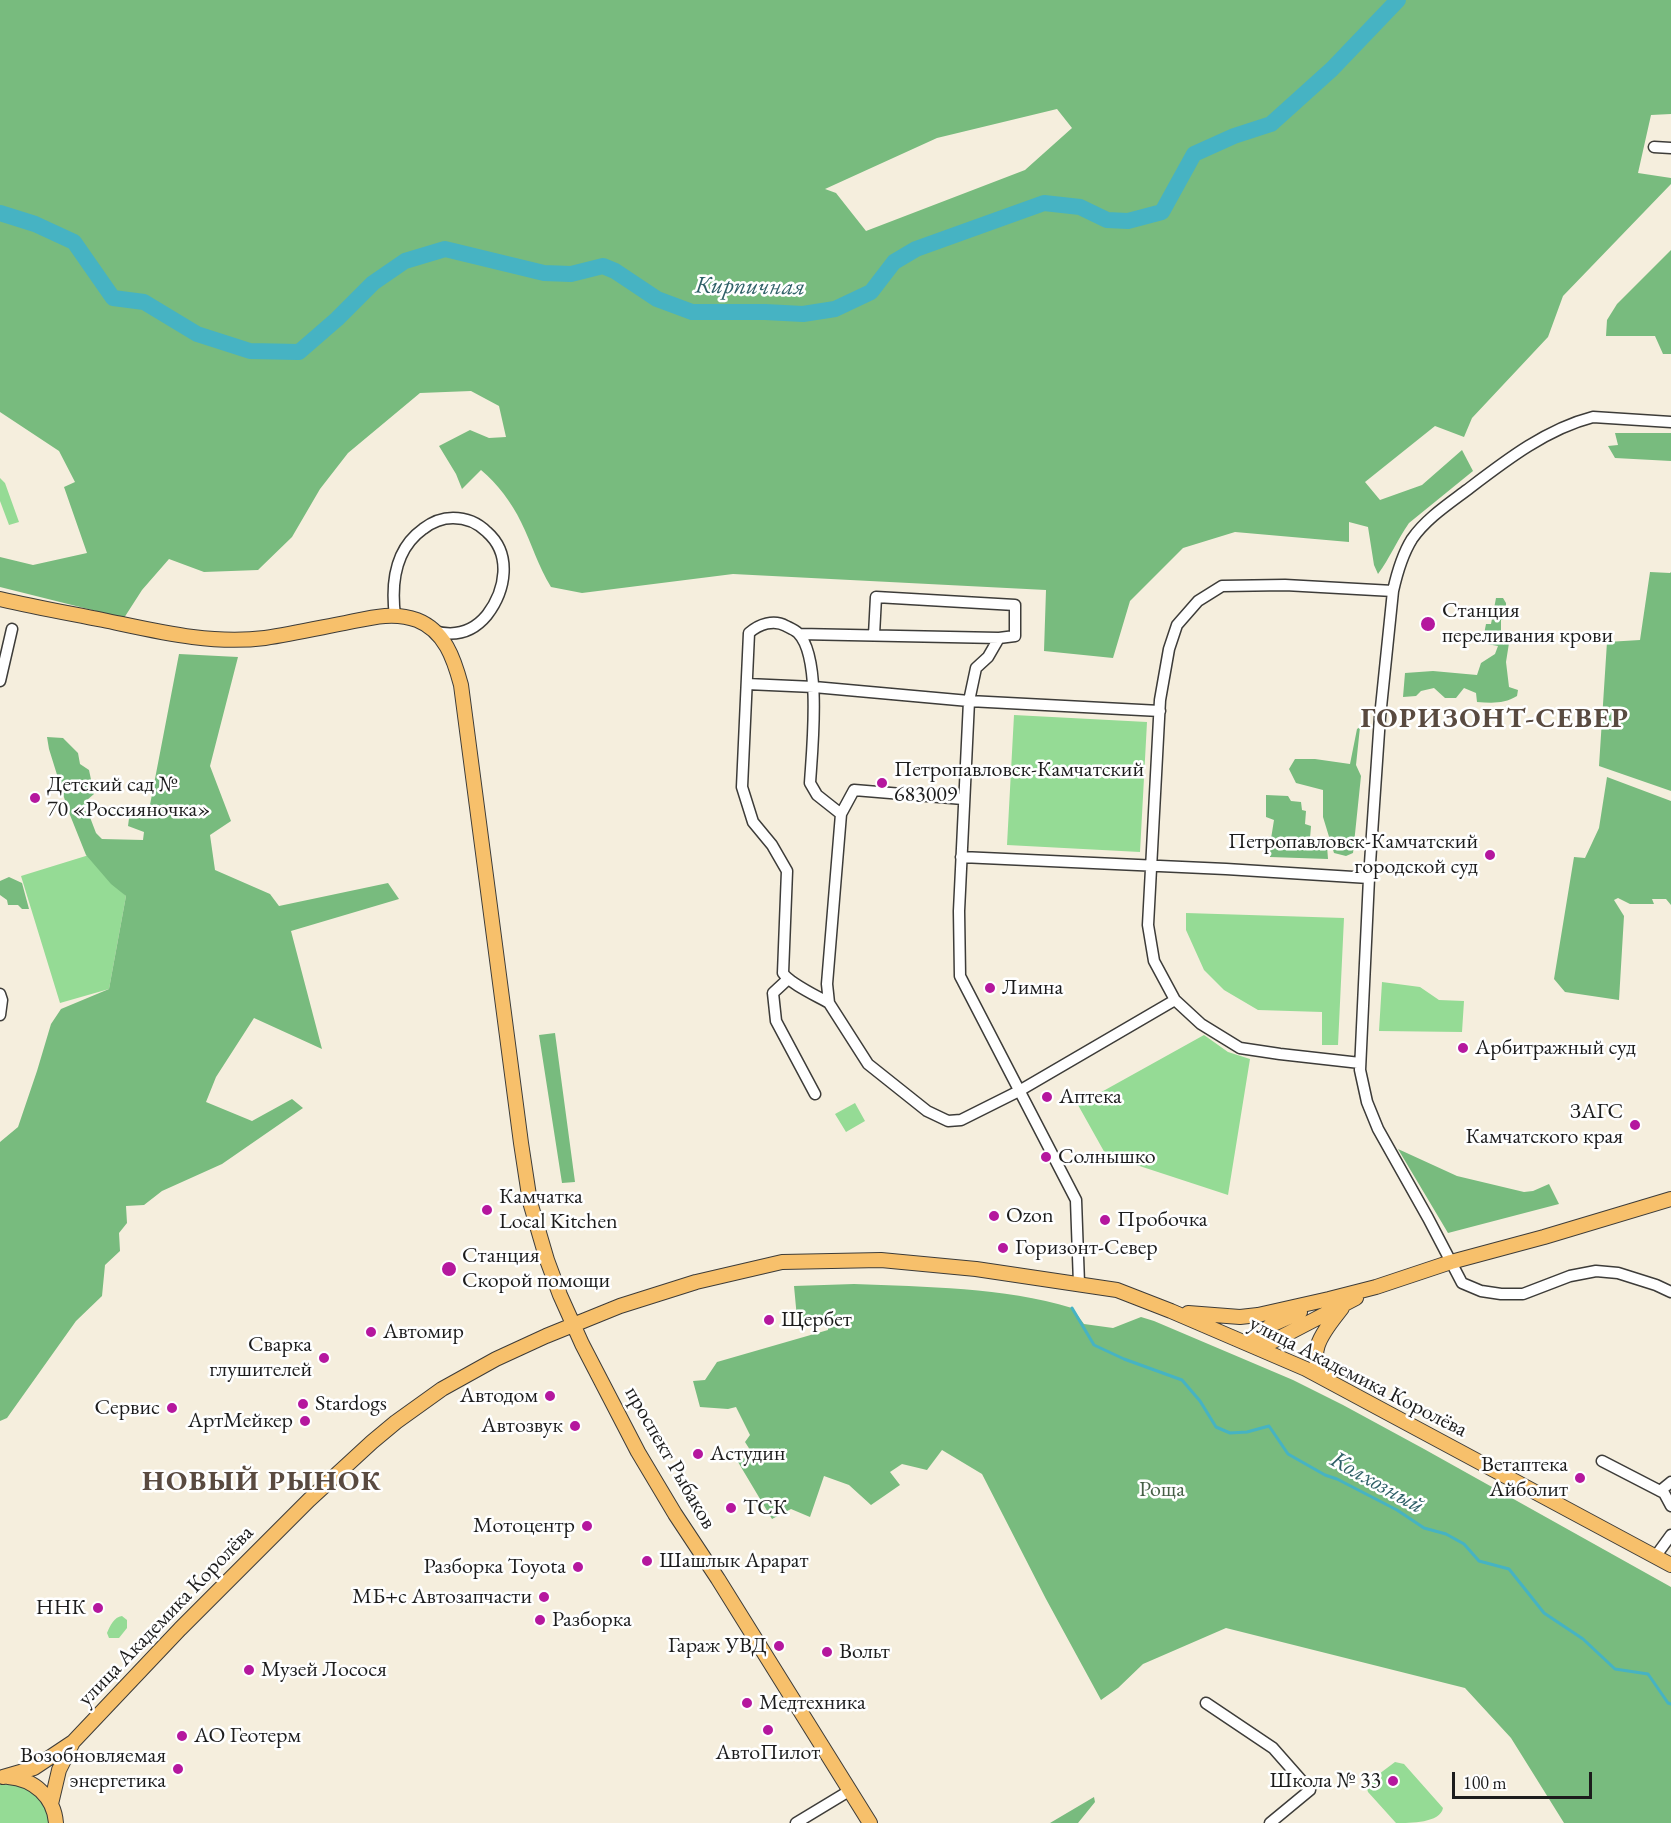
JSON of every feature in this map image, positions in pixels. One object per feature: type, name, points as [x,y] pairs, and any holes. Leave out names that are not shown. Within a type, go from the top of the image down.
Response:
[{"type":"main road","points":[[0,599],[161,633],[224,640],[264,638],[385,615],[416,620],[434,631]]},
{"type":"main road","name":"проспект Рыбаков","points":[[434,631],[448,648],[456,664],[461,685],[530,1202],[547,1260],[573,1325],[638,1452],[870,1823]]},
{"type":"main road","points":[[1172,1311],[1240,1317],[1329,1299],[1671,1199]]},
{"type":"main road","name":"улица Академика Королёва","points":[[1,1776],[34,1768],[73,1742],[180,1629],[294,1514],[396,1422],[451,1384],[496,1359],[620,1306],[696,1282],[782,1262],[881,1260],[976,1269],[1116,1290],[1255,1346],[1335,1384],[1671,1565]]},
{"type":"main road","points":[[1255,1346],[1376,1287]]},
{"type":"main road","points":[[1255,1346],[1271,1325],[1329,1299]]},
{"type":"main road","points":[[1335,1384],[1323,1374],[1317,1363],[1316,1353],[1322,1335],[1346,1303]]},
{"type":"main road","name":"улица Академика Королёва","points":[[51,1804],[59,1770],[73,1742]]},
{"type":"main road","points":[[1,1776],[18,1778],[42,1791],[51,1804],[57,1822]]},
{"type":"street","points":[[1654,147],[1671,148]]},
{"type":"street","points":[[1671,422],[1593,417],[1563,427],[1535,442],[1481,479],[1433,517],[1409,545],[1397,571],[1393,591],[1380,717],[1360,1063],[1361,1083],[1378,1129],[1462,1283],[1481,1291],[1523,1294],[1570,1276],[1596,1270],[1618,1273],[1671,1292]]},
{"type":"street","points":[[395,616],[392,597],[394,579],[398,563],[407,544],[422,530],[442,519],[453,518],[474,523],[490,534],[501,552],[504,571],[499,594],[486,616],[469,630],[449,634],[434,631]]},
{"type":"street","points":[[1360,1063],[1240,1048],[1201,1024],[1175,1000],[1154,962],[1148,925],[1160,711],[1169,649],[1177,625],[1198,601],[1222,586],[1285,585],[1393,591]]},
{"type":"street","points":[[874,635],[876,597],[1015,605],[1015,636],[999,638],[874,635],[799,633],[780,622],[758,625],[749,633],[742,787],[753,822],[787,871],[783,973],[787,980],[829,1004],[868,1064],[927,1111],[948,1121],[961,1120],[1019,1091],[1175,1000]]},
{"type":"street","points":[[0,681],[12,628]]},
{"type":"street","points":[[799,633],[808,651],[814,687],[810,783],[817,795],[841,814]]},
{"type":"street","points":[[999,638],[988,657],[976,668],[969,701],[959,910],[960,976],[1076,1200],[1079,1284]]},
{"type":"street","points":[[747,684],[814,687],[969,701],[1160,711]]},
{"type":"street","points":[[829,1004],[827,984],[841,814],[854,790],[963,799]]},
{"type":"street","points":[[961,857],[1152,865],[1369,878]]},
{"type":"street","points":[[787,980],[773,993],[776,1021],[815,1094]]},
{"type":"street","points":[[0,994],[2,1000],[0,1015]]},
{"type":"street","points":[[1602,1461],[1664,1493],[1671,1506]]},
{"type":"street","points":[[1660,1491],[1671,1482]]},
{"type":"street","points":[[1655,1557],[1671,1535]]},
{"type":"street","points":[[1206,1704],[1273,1748],[1310,1790],[1270,1823]]},
{"type":"street","points":[[796,1823],[849,1791]]},
{"type":"green space","points":[[0,0],[1671,0],[1671,114],[1651,115],[1638,173],[1671,178],[1671,184],[1563,296],[1548,337],[1472,418],[1464,437],[1435,426],[1365,482],[1380,500],[1422,485],[1462,450],[1473,471],[1409,523],[1378,574],[1374,565],[1368,527],[1349,522],[1349,542],[1235,532],[1183,548],[1130,601],[1113,658],[1044,651],[1046,590],[733,574],[582,593],[551,587],[521,522],[504,494],[481,470],[462,489],[439,446],[470,430],[489,438],[506,437],[499,406],[471,391],[420,393],[348,453],[320,489],[292,537],[258,570],[204,572],[169,559],[142,590],[124,618],[0,587],[0,557],[33,565],[87,553],[64,487],[75,482],[59,451],[0,412]],"holes":[[[1057,109],[1072,128],[1025,170],[866,231],[836,193],[825,189],[937,138]]]},
{"type":"green space","points":[[1671,250],[1671,354],[1663,354],[1655,336],[1606,336],[1607,320],[1617,304]]},
{"type":"green space","points":[[1615,433],[1671,433],[1671,461],[1615,458],[1608,446],[1618,445]]},
{"type":"green space","points":[[0,478],[5,483],[19,522],[9,525],[0,501]]},
{"type":"green space","points":[[1650,572],[1671,572],[1671,791],[1599,766],[1607,642],[1640,640]]},
{"type":"green space","points":[[1496,598],[1503,598],[1506,603],[1506,618],[1501,620],[1501,636],[1506,635],[1509,643],[1506,662],[1509,687],[1518,690],[1517,696],[1503,702],[1477,702],[1476,693],[1464,688],[1456,698],[1445,698],[1434,688],[1421,691],[1416,696],[1403,697],[1405,673],[1433,671],[1477,675],[1481,663],[1495,654],[1498,646],[1487,644],[1484,634],[1486,624],[1491,624]]},
{"type":"green space","points":[[179,654],[238,657],[210,766],[231,821],[210,835],[215,870],[270,894],[279,906],[388,883],[399,899],[291,931],[322,1049],[254,1018],[216,1077],[206,1102],[252,1121],[292,1099],[303,1108],[222,1164],[162,1191],[144,1205],[126,1206],[127,1223],[119,1233],[120,1251],[105,1265],[102,1296],[76,1321],[7,1418],[0,1421],[0,1142],[18,1127],[51,1024],[61,1009],[109,989],[126,896],[111,884],[86,855],[68,810],[47,737],[63,738],[78,753],[80,764],[89,770],[94,794],[87,800],[85,811],[88,812],[96,833],[102,839],[143,840],[144,832],[128,826],[130,811],[149,810]]},
{"type":"green space","points":[[1014,715],[1147,722],[1140,852],[1007,845]]},
{"type":"green space","points":[[1360,727],[1356,765],[1361,776],[1353,853],[1346,856],[1334,853],[1323,817],[1323,790],[1296,783],[1289,769],[1295,759],[1315,759],[1350,764],[1357,729]]},
{"type":"green space","points":[[1607,777],[1671,801],[1671,905],[1666,899],[1652,899],[1654,904],[1630,904],[1618,898],[1614,900],[1624,916],[1619,1000],[1565,992],[1554,979],[1574,857],[1585,858],[1599,828]]},
{"type":"green space","points":[[1266,795],[1288,796],[1291,801],[1301,802],[1302,810],[1306,811],[1305,824],[1311,826],[1310,838],[1321,839],[1327,846],[1328,859],[1270,857],[1274,820],[1266,817]]},
{"type":"green space","points":[[89,855],[126,896],[109,989],[60,1003],[21,876]]},
{"type":"green space","points":[[9,877],[22,883],[29,909],[22,909],[18,905],[8,905],[7,900],[0,895],[0,881]]},
{"type":"green space","points":[[1186,913],[1344,918],[1338,1045],[1322,1045],[1322,1012],[1258,1010],[1224,990],[1204,970],[1186,930]]},
{"type":"green space","points":[[1382,982],[1420,987],[1439,1000],[1464,1001],[1462,1032],[1379,1031]]},
{"type":"green space","points":[[555,1033],[575,1182],[562,1183],[539,1035]]},
{"type":"green space","points":[[1204,1035],[1228,1052],[1250,1059],[1228,1195],[1106,1155],[1078,1105]]},
{"type":"green space","points":[[855,1103],[865,1121],[846,1132],[835,1114]]},
{"type":"green space","points":[[1398,1149],[1457,1176],[1524,1192],[1549,1184],[1559,1204],[1448,1233]]},
{"type":"green space","name":"Роща","points":[[854,1284],[964,1289],[1019,1296],[1072,1308],[1084,1324],[1113,1328],[1141,1317],[1154,1321],[1293,1380],[1343,1405],[1671,1587],[1671,1823],[1564,1823],[1511,1738],[1465,1688],[1226,1628],[1143,1664],[1118,1688],[1101,1700],[982,1474],[942,1450],[927,1470],[902,1464],[890,1472],[900,1485],[871,1505],[849,1485],[824,1476],[810,1517],[791,1509],[772,1519],[738,1462],[752,1453],[745,1442],[750,1435],[736,1407],[728,1409],[700,1407],[693,1381],[705,1380],[717,1362],[828,1330],[828,1320],[797,1318],[794,1286]]},
{"type":"green space","points":[[122,1616],[127,1620],[127,1628],[119,1638],[109,1638],[107,1633],[111,1625]]},
{"type":"green space","points":[[1395,1762],[1404,1764],[1443,1808],[1441,1813],[1424,1821],[1396,1823],[1368,1792],[1367,1783]]},
{"type":"green space","points":[[13,1783],[38,1797],[50,1823],[0,1823],[0,1784]]},
{"type":"green space","points":[[1094,1797],[1095,1802],[1078,1823],[1050,1823]]},
{"type":"waterway","name":"Кирпичная","points":[[0,213],[35,224],[74,242],[113,298],[144,302],[197,334],[250,351],[299,352],[373,283],[405,261],[445,249],[544,273],[571,274],[603,266],[615,271],[657,299],[692,312],[803,314],[835,309],[871,292],[894,262],[916,249],[1044,203],[1080,207],[1107,220],[1128,221],[1162,212],[1194,154],[1234,136],[1271,124],[1332,69],[1398,0]]},
{"type":"waterway","name":"Колхозный","points":[[1072,1308],[1094,1345],[1124,1359],[1182,1380],[1200,1401],[1216,1427],[1230,1433],[1247,1432],[1269,1426],[1288,1454],[1397,1510],[1424,1528],[1446,1534],[1464,1544],[1479,1561],[1509,1569],[1544,1613],[1583,1639],[1615,1669],[1648,1674],[1671,1704]]},
{"type":"place","name":"Станция переливания крови","points":[[1428,624]]},
{"type":"place","name":"Петропавловск-Камчатский 683009","points":[[882,783]]},
{"type":"place","name":"Детский сад № 70 «Россияночка»","points":[[35,798]]},
{"type":"place","name":"Петропавловск-Камчатский городской суд","points":[[1490,855]]},
{"type":"place","name":"Лимна","points":[[990,988]]},
{"type":"place","name":"Арбитражный суд","points":[[1463,1048]]},
{"type":"place","name":"Аптека","points":[[1047,1097]]},
{"type":"place","name":"ЗАГС Камчатского края","points":[[1635,1125]]},
{"type":"place","name":"Солнышко","points":[[1046,1157]]},
{"type":"place","name":"Камчатка Local Kitchen","points":[[487,1210]]},
{"type":"place","name":"Ozon","points":[[994,1216]]},
{"type":"place","name":"Пробочка","points":[[1105,1220]]},
{"type":"place","name":"Горизонт-Север","points":[[1003,1248]]},
{"type":"place","name":"Станция Скорой помощи","points":[[449,1269]]},
{"type":"place","name":"Щербет","points":[[769,1320]]},
{"type":"place","name":"Автомир","points":[[371,1332]]},
{"type":"place","name":"Сварка глушителей","points":[[324,1358]]},
{"type":"place","name":"Автодом","points":[[550,1396]]},
{"type":"place","name":"Stardogs","points":[[303,1404]]},
{"type":"place","name":"Сервис","points":[[172,1408]]},
{"type":"place","name":"АртМейкер","points":[[305,1421]]},
{"type":"place","name":"Автозвук","points":[[575,1426]]},
{"type":"place","name":"Астудин","points":[[698,1454]]},
{"type":"place","name":"Ветаптека Айболит","points":[[1580,1478]]},
{"type":"place","name":"ТСК","points":[[731,1508]]},
{"type":"place","name":"Мотоцентр","points":[[587,1526]]},
{"type":"place","name":"Шашлык Арарат","points":[[647,1561]]},
{"type":"place","name":"Разборка Toyota","points":[[578,1567]]},
{"type":"place","name":"МБ+с Автозапчасти","points":[[544,1597]]},
{"type":"place","name":"ННК","points":[[98,1608]]},
{"type":"place","name":"Разборка","points":[[540,1620]]},
{"type":"place","name":"Гараж УВД","points":[[779,1646]]},
{"type":"place","name":"Вольт","points":[[827,1652]]},
{"type":"place","name":"Музей Лосося","points":[[249,1670]]},
{"type":"place","name":"Медтехника","points":[[747,1703]]},
{"type":"place","name":"АвтоПилот","points":[[768,1730]]},
{"type":"place","name":"АО Геотерм","points":[[182,1736]]},
{"type":"place","name":"Возобновляемая энергетика","points":[[178,1769]]},
{"type":"place","name":"Школа № 33","points":[[1393,1781]]},
{"type":"district","name":"ГОРИЗОНТ-СЕВЕР","points":[[1495,719]]},
{"type":"district","name":"НОВЫЙ РЫНОК","points":[[262,1482]]}]
